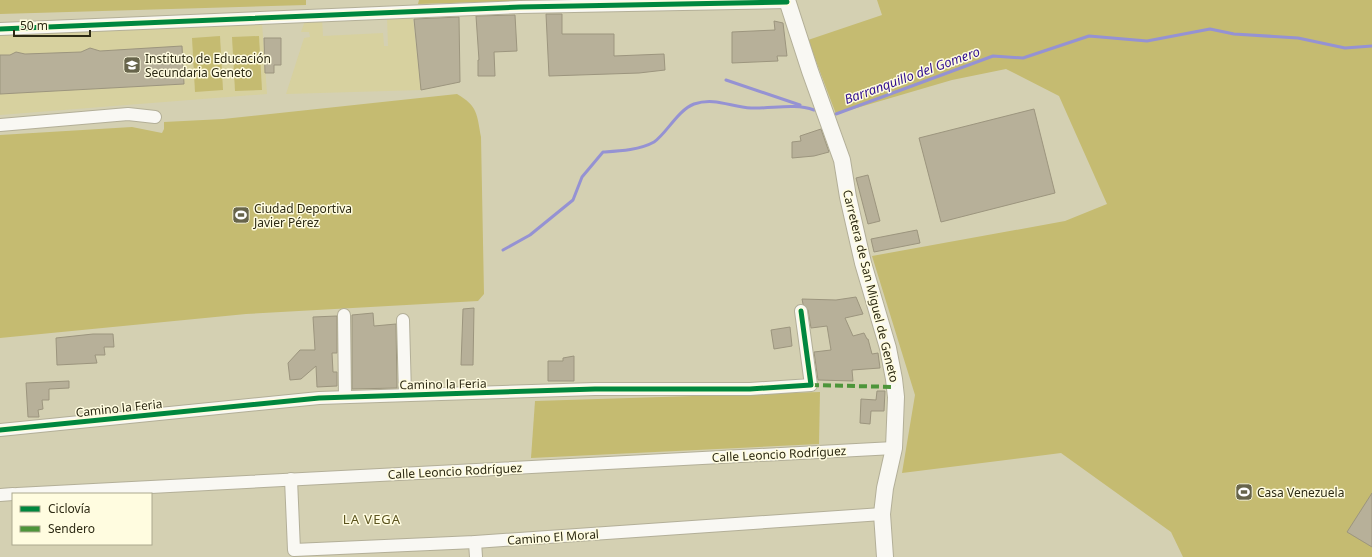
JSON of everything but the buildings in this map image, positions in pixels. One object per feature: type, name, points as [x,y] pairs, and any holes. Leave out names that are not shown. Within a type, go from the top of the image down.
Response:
[{"type":"main road","name":"Carretera de San Miguel de Geneto","points":[[787,1],[842,160],[848,197],[863,263],[888,348],[896,397],[894,448],[885,488],[882,514],[886,557]]},
{"type":"street","points":[[0,29],[520,7],[787,1]]},
{"type":"street","points":[[0,125],[128,114],[155,117]]},
{"type":"street","name":"Camino la Feria","points":[[0,430],[345,397],[595,389],[750,389],[812,386],[801,311]]},
{"type":"street","points":[[344,315],[345,397]]},
{"type":"street","points":[[403,320],[405,395]]},
{"type":"street","name":"Calle Leoncio Rodríguez","points":[[35,493],[894,448]]},
{"type":"street","name":"Camino El Moral","points":[[291,479],[294,550],[475,542],[882,514]]},
{"type":"street","points":[[0,495],[12,494]]},
{"type":"street","points":[[475,542],[476,557]]},
{"type":"shaded area","points":[[0,0],[306,0],[306,5],[0,14]]},
{"type":"shaded area","points":[[419,0],[546,0],[418,4]]},
{"type":"shaded area","points":[[877,0],[1372,0],[1372,557],[1183,557],[1171,532],[1061,453],[902,473],[915,395],[872,256],[1065,221],[1107,204],[1059,96],[1006,69],[952,80],[836,114],[808,40],[882,15]]},
{"type":"shaded area","points":[[387,17],[413,18],[421,90],[286,94],[304,38],[310,37],[309,32],[301,32],[306,18],[322,18],[323,36],[383,33],[384,46],[388,46]]},
{"type":"shaded area","name":"Instituto de Educación Secundaria Geneto","points":[[262,23],[267,94],[0,115],[0,35]]},
{"type":"shaded area","points":[[220,36],[223,90],[195,92],[192,38]]},
{"type":"shaded area","points":[[259,36],[262,90],[235,91],[232,37]]},
{"type":"shaded area","name":"Ciudad Deportiva Javier Pérez","points":[[457,94],[464,98],[473,107],[477,117],[481,137],[484,294],[478,301],[246,314],[0,338],[0,135],[132,127],[162,133],[164,129],[164,122],[223,119]]},
{"type":"shaded area","points":[[820,392],[819,444],[531,458],[535,401]]},
{"type":"waterway","name":"Barranquillo del Gomero","points":[[836,114],[993,56],[1023,58],[1089,36],[1147,41],[1210,29],[1234,34],[1298,38],[1345,48],[1372,46]]},
{"type":"waterway","points":[[726,80],[800,105]]},
{"type":"waterway","name":"Barranquillo del Gomero","points":[[503,250],[530,235],[573,200],[582,177],[603,152],[622,151],[648,145],[654,142],[683,111],[694,104],[702,102],[716,102],[751,108],[799,107],[814,110]]},
{"type":"marked path","points":[[811,385],[895,387]]},
{"type":"cycle path","points":[[0,29],[520,7],[787,2]]},
{"type":"cycle path","points":[[0,430],[319,398],[595,389],[750,389],[811,385],[801,311]]},
{"type":"place","name":"Instituto de Educación Secundaria Geneto","points":[[132,65]]},
{"type":"place","name":"Ciudad Deportiva Javier Pérez","points":[[241,215]]},
{"type":"place","name":"Casa Venezuela","points":[[1244,492]]},
{"type":"district","name":"LA VEGA","points":[[372,519]]}]
